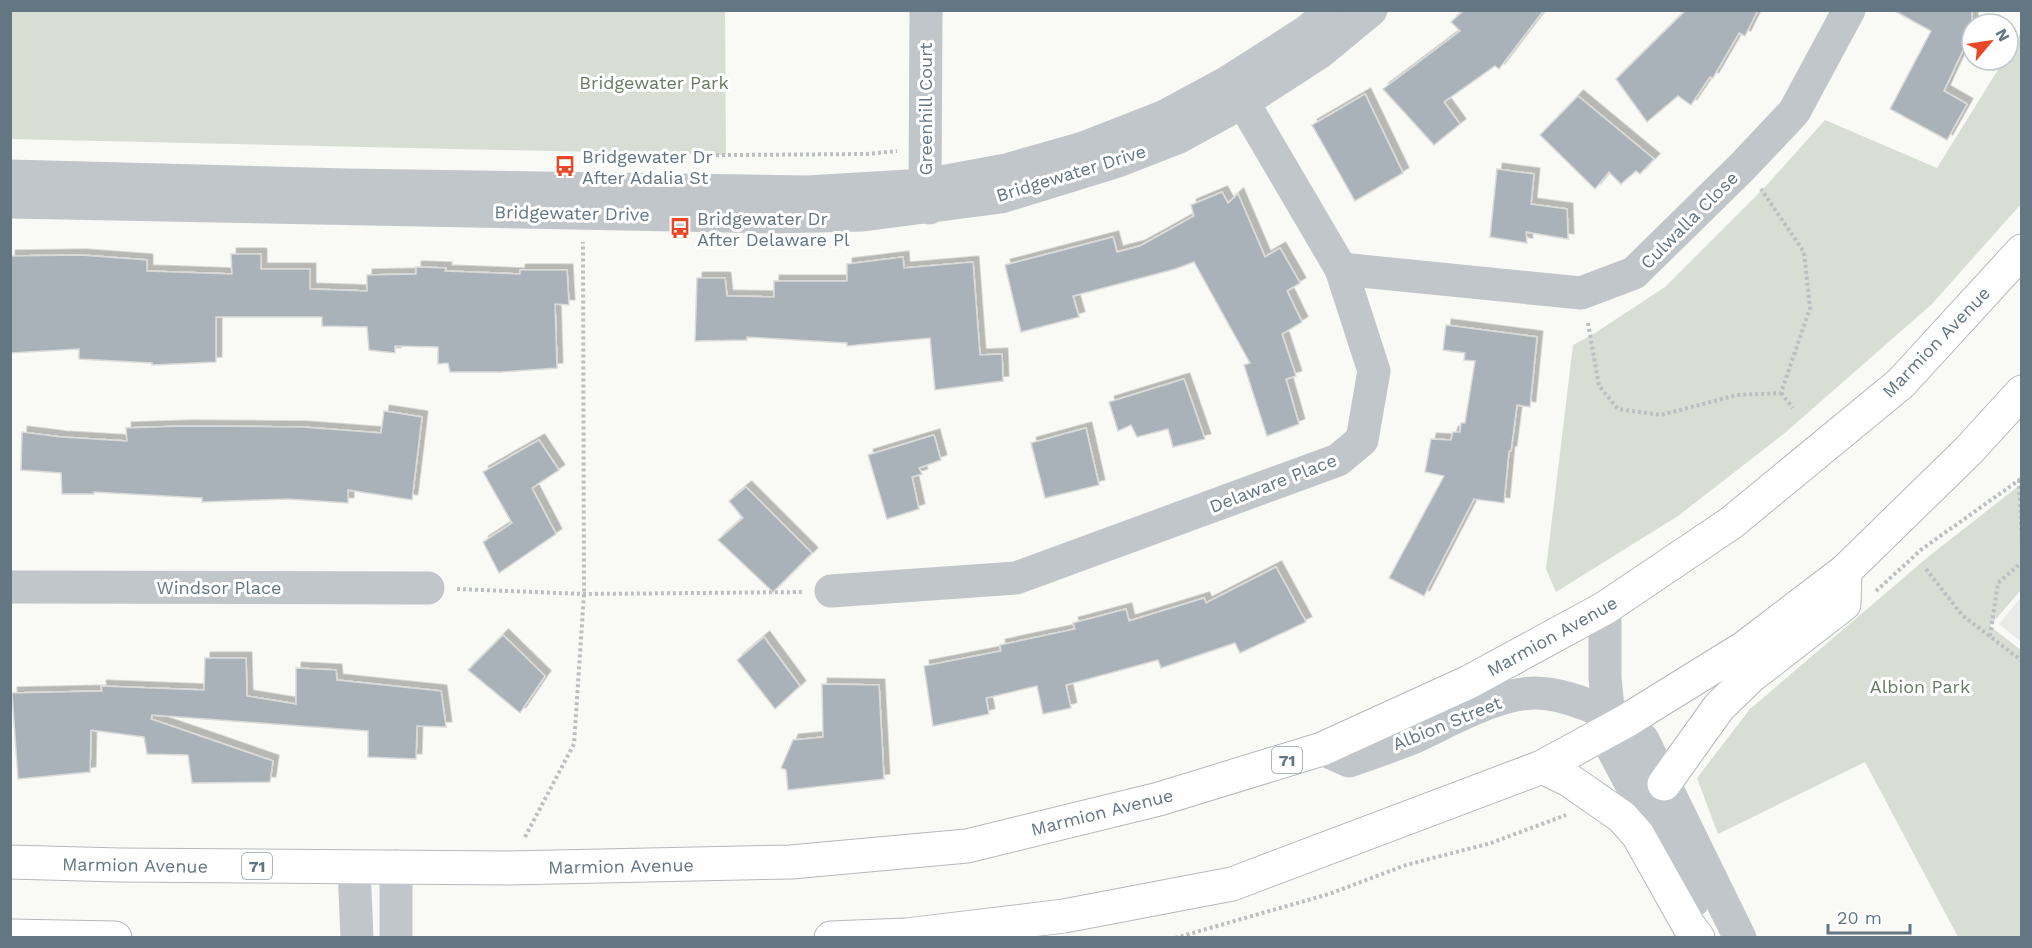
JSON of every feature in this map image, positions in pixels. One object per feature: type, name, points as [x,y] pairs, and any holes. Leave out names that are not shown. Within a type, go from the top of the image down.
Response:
[{"type":"highway","name":"Marmion Avenue","points":[[10,862],[119,866],[509,868],[791,862],[967,846],[1159,799],[1322,749],[1469,682],[1605,608],[1731,523],[1901,383],[2022,251]]},
{"type":"highway","points":[[831,938],[906,935],[1064,916],[1232,884],[1542,767],[1744,648],[1845,571],[1968,451],[2022,392]]},
{"type":"highway","points":[[1664,784],[1719,706],[1751,676],[1844,603],[1845,571]]},
{"type":"highway","points":[[1542,767],[1569,780],[1630,826],[1638,835],[1698,938]]},
{"type":"highway","points":[[10,936],[115,938]]},
{"type":"street","name":"Greenhill Court","points":[[926,10],[927,196]]},
{"type":"street","name":"Bridgewater Drive","points":[[1236,92],[1333,10]]},
{"type":"street","name":"Bridgewater Drive","points":[[10,202],[771,217],[863,215],[1083,148],[1165,116],[1236,92],[1319,53],[1371,10]]},
{"type":"street","name":"Culwalla Close","points":[[1341,268],[1581,292],[1634,273],[1742,167],[1794,111],[1850,10]]},
{"type":"street","name":"Delaware Place","points":[[831,591],[1016,578],[1338,460],[1362,440],[1374,371],[1341,268],[1236,92]]},
{"type":"street","name":"Bridgewater Drive","points":[[10,177],[927,196]]},
{"type":"street","name":"Windsor Place","points":[[10,587],[428,588]]},
{"type":"street","points":[[1605,608],[1605,678],[1614,723],[1612,748],[1712,938]]},
{"type":"street","name":"Albion Street","points":[[1322,749],[1349,761],[1408,740],[1468,712],[1513,696],[1536,693],[1583,702],[1614,723],[1636,732],[1643,740],[1740,938]]},
{"type":"street","points":[[396,866],[396,938]]},
{"type":"street","points":[[354,867],[357,938]]},
{"type":"path","points":[[594,156],[867,154],[925,148]]},
{"type":"path","points":[[1742,167],[1763,192],[1804,252],[1810,308],[1780,393]]},
{"type":"path","points":[[509,868],[574,744],[584,594],[583,233]]},
{"type":"path","points":[[1581,292],[1599,386],[1618,409],[1661,415],[1737,395],[1780,393]]},
{"type":"path","points":[[1780,393],[1793,408]]},
{"type":"path","points":[[2019,480],[2022,544]]},
{"type":"path","points":[[1990,636],[1998,583],[2022,562]]},
{"type":"path","points":[[1926,569],[1962,615],[2022,661]]},
{"type":"path","points":[[428,588],[584,594],[831,591]]},
{"type":"path","points":[[1175,938],[1329,894],[1406,866],[1491,843],[1571,813]]},
{"type":"shaded area","points":[[2021,597],[2021,642],[1999,624]]},
{"type":"green space","name":"Bridgewater Park","points":[[11,10],[725,11],[726,155],[11,139]]},
{"type":"green space","points":[[2021,33],[2021,204],[1932,304],[1786,432],[1678,516],[1556,592],[1546,569],[1573,345],[1665,287],[1764,188],[1825,120],[1937,168],[1997,72],[2020,72]]},
{"type":"green space","name":"Albion Park","points":[[2021,484],[2021,590],[1990,626],[2021,650],[2021,937],[1958,937],[1865,762],[1718,834],[1697,778],[1750,709],[1928,557]]},
{"type":"building","points":[[1464,10],[1544,10],[1499,69],[1495,66],[1444,102],[1460,124],[1434,145],[1383,89],[1460,31],[1451,22]]},
{"type":"building","points":[[1686,10],[1758,10],[1745,36],[1739,33],[1713,78],[1710,77],[1691,105],[1678,96],[1647,122],[1616,79]]},
{"type":"building","points":[[1893,10],[1972,10],[1972,12],[1960,12],[1960,57],[1944,91],[1967,104],[1947,140],[1890,109],[1931,31]]},
{"type":"building","points":[[1365,94],[1403,173],[1355,201],[1312,125]]},
{"type":"building","points":[[1578,96],[1654,159],[1640,174],[1636,171],[1621,184],[1609,172],[1595,189],[1540,135]]},
{"type":"building","points":[[1497,169],[1534,174],[1531,204],[1567,209],[1568,239],[1526,232],[1527,243],[1490,237]]},
{"type":"building","points":[[1222,192],[1228,203],[1238,194],[1265,257],[1280,248],[1300,283],[1287,291],[1302,322],[1282,334],[1296,376],[1286,379],[1299,424],[1267,436],[1244,365],[1250,363],[1194,262],[1073,296],[1079,317],[1021,332],[1005,265],[1113,237],[1117,252],[1140,246],[1194,216],[1191,205]]},
{"type":"building","points":[[231,254],[261,254],[261,269],[310,269],[310,289],[367,291],[367,275],[416,274],[416,267],[446,268],[445,271],[520,274],[520,270],[567,270],[569,305],[555,304],[557,368],[501,372],[450,372],[448,363],[438,364],[438,347],[395,346],[395,353],[369,350],[367,327],[322,326],[322,317],[216,317],[216,362],[152,365],[152,363],[79,359],[79,349],[10,353],[10,256],[81,255],[147,260],[147,271],[232,274]]},
{"type":"building","points":[[903,257],[904,268],[973,262],[980,355],[1002,354],[1003,381],[935,390],[930,338],[847,346],[847,343],[747,337],[747,340],[695,341],[697,278],[725,278],[727,296],[774,297],[774,281],[847,281],[847,264]]},
{"type":"building","points":[[1446,325],[1537,337],[1530,407],[1517,405],[1511,451],[1509,451],[1504,503],[1474,499],[1424,596],[1389,578],[1444,476],[1425,472],[1431,439],[1451,440],[1453,432],[1460,432],[1461,423],[1465,423],[1475,361],[1464,360],[1465,353],[1443,350]]},
{"type":"building","points":[[1184,379],[1205,439],[1173,447],[1168,429],[1137,437],[1131,425],[1118,431],[1109,402]]},
{"type":"building","points":[[384,411],[422,417],[412,500],[348,490],[348,503],[288,499],[202,502],[202,498],[94,492],[94,494],[62,494],[61,473],[21,470],[22,432],[127,441],[126,428],[185,426],[302,427],[381,433]]},
{"type":"building","points":[[1086,428],[1099,485],[1045,498],[1031,443]]},
{"type":"building","points":[[934,435],[941,460],[919,468],[922,474],[912,477],[919,509],[887,519],[868,455]]},
{"type":"building","points":[[539,440],[559,470],[532,488],[556,534],[499,573],[483,542],[512,523],[483,472]]},
{"type":"building","points":[[746,487],[812,553],[773,592],[718,540],[743,518],[729,501]]},
{"type":"building","points":[[1276,567],[1306,622],[1240,653],[1235,643],[1161,668],[1158,660],[1066,685],[1071,708],[1043,714],[1037,686],[986,698],[989,714],[933,726],[924,666],[1001,651],[1000,645],[1075,629],[1073,623],[1126,609],[1129,621],[1204,598],[1206,603]]},
{"type":"building","points":[[503,635],[545,676],[520,713],[468,670]]},
{"type":"building","points":[[764,637],[800,686],[775,709],[737,660]]},
{"type":"building","points":[[205,658],[246,658],[247,696],[296,704],[296,668],[336,670],[337,680],[441,691],[446,727],[417,726],[416,759],[368,757],[368,731],[152,715],[151,719],[273,761],[270,782],[192,783],[188,755],[147,754],[144,737],[91,730],[90,772],[18,779],[12,693],[102,691],[101,686],[204,690]]},
{"type":"building","points":[[822,684],[879,685],[884,779],[788,790],[786,770],[781,768],[793,740],[823,737]]},
{"type":"place","name":"Bridgewater Dr After Adalia St","points":[[565,166]]},
{"type":"place","name":"Bridgewater Dr After Delaware Pl","points":[[680,228]]}]
